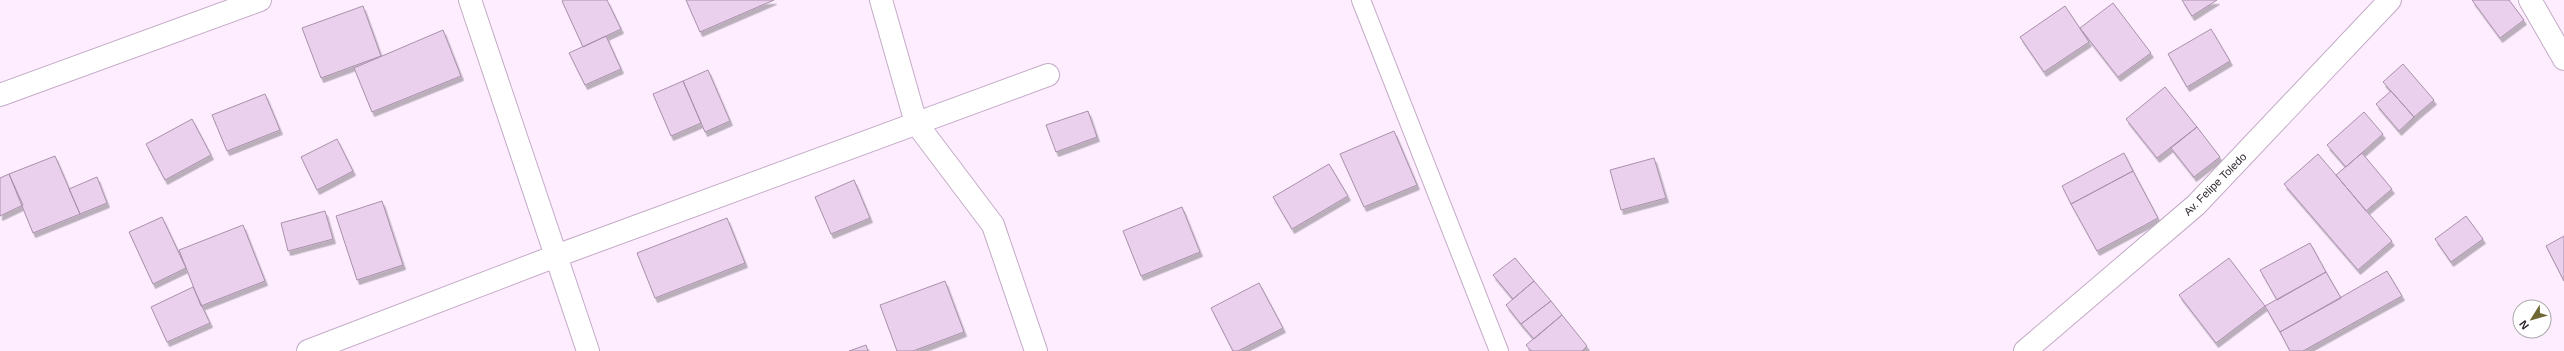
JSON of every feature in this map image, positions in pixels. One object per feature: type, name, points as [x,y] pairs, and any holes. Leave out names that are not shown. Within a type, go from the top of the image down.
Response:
[{"type":"street","points":[[0,95],[260,0]]},
{"type":"street","points":[[470,0],[588,351]]},
{"type":"street","points":[[881,0],[916,123],[993,225],[1036,351]]},
{"type":"street","name":"Av. Felipe Toledo","points":[[2025,351],[2196,205],[2390,0]]},
{"type":"street","points":[[2530,0],[2564,59]]},
{"type":"street","points":[[308,351],[556,256],[1048,75]]},
{"type":"lane","points":[[1361,0],[1499,351]]},
{"type":"building","points":[[607,0],[621,29],[583,47],[562,1]]},
{"type":"building","points":[[686,0],[774,0],[700,32]]},
{"type":"building","points":[[2182,0],[2217,0],[2192,16]]},
{"type":"building","points":[[2472,0],[2509,0],[2524,20],[2500,38]]},
{"type":"building","points":[[2113,3],[2151,53],[2118,77],[2080,28]]},
{"type":"building","points":[[363,6],[381,56],[321,78],[302,28]]},
{"type":"building","points":[[2065,6],[2089,42],[2044,72],[2020,37]]},
{"type":"building","points":[[2211,29],[2230,61],[2187,87],[2168,54]]},
{"type":"building","points":[[443,30],[461,76],[372,112],[354,68]]},
{"type":"building","points":[[606,36],[621,69],[585,85],[569,53]]},
{"type":"building","points":[[2403,64],[2434,100],[2414,117],[2383,82]]},
{"type":"building","points":[[708,70],[730,121],[705,132],[683,81]]},
{"type":"building","points":[[683,81],[701,123],[671,136],[653,94]]},
{"type":"building","points":[[2165,87],[2197,127],[2157,158],[2126,119]]},
{"type":"building","points":[[2391,91],[2414,117],[2399,131],[2376,104]]},
{"type":"building","points":[[265,94],[280,130],[227,151],[212,115]]},
{"type":"building","points":[[1088,111],[1097,137],[1056,152],[1046,125]]},
{"type":"building","points":[[2364,112],[2383,134],[2346,167],[2327,145]]},
{"type":"building","points":[[192,119],[211,155],[165,180],[146,144]]},
{"type":"building","points":[[2197,127],[2220,157],[2194,177],[2171,148]]},
{"type":"building","points":[[1394,131],[1417,185],[1364,207],[1340,154]]},
{"type":"building","points":[[337,139],[353,171],[317,190],[301,157]]},
{"type":"building","points":[[2124,153],[2133,171],[2071,204],[2062,186]]},
{"type":"building","points":[[2362,153],[2392,189],[2366,211],[2336,175]]},
{"type":"building","points":[[2318,154],[2392,241],[2358,270],[2284,184]]},
{"type":"building","points":[[55,156],[80,214],[33,233],[9,174]]},
{"type":"building","points":[[1654,158],[1666,198],[1621,210],[1610,170]]},
{"type":"building","points":[[1329,164],[1348,196],[1292,229],[1273,197]]},
{"type":"building","points":[[2133,171],[2158,218],[2097,251],[2071,204]]},
{"type":"building","points":[[9,174],[23,205],[0,216],[0,178]]},
{"type":"building","points":[[97,177],[107,203],[80,214],[69,189]]},
{"type":"building","points":[[854,180],[870,218],[831,234],[815,197]]},
{"type":"building","points":[[382,201],[403,265],[357,280],[336,216]]},
{"type":"building","points":[[1182,207],[1200,252],[1141,276],[1123,231]]},
{"type":"building","points":[[325,211],[333,239],[288,251],[281,223]]},
{"type":"building","points":[[2466,216],[2483,239],[2451,262],[2435,239]]},
{"type":"building","points":[[162,217],[186,268],[153,284],[129,232]]},
{"type":"building","points":[[727,218],[745,263],[655,298],[637,253]]},
{"type":"building","points":[[243,225],[265,281],[201,306],[179,250]]},
{"type":"building","points":[[2564,236],[2564,281],[2546,246]]},
{"type":"building","points":[[2310,243],[2326,272],[2277,300],[2260,270]]},
{"type":"building","points":[[1515,258],[1534,281],[1513,299],[1493,275]]},
{"type":"building","points":[[2229,258],[2265,306],[2216,343],[2179,295]]},
{"type":"building","points":[[2387,271],[2402,296],[2303,351],[2290,351],[2280,332]]},
{"type":"building","points":[[2326,272],[2341,298],[2280,332],[2265,306]]},
{"type":"building","points":[[945,281],[964,332],[913,351],[897,351],[880,305]]},
{"type":"building","points":[[1534,281],[1551,301],[1521,324],[1506,305]]},
{"type":"building","points":[[1259,283],[1283,328],[1238,351],[1233,351],[1211,308]]},
{"type":"building","points":[[193,287],[210,323],[167,342],[151,307]]},
{"type":"building","points":[[1551,301],[1562,315],[1534,339],[1521,324]]},
{"type":"building","points":[[1562,315],[1587,346],[1582,351],[1531,351],[1526,345]]},
{"type":"building","points":[[866,345],[868,351],[849,351]]}]
